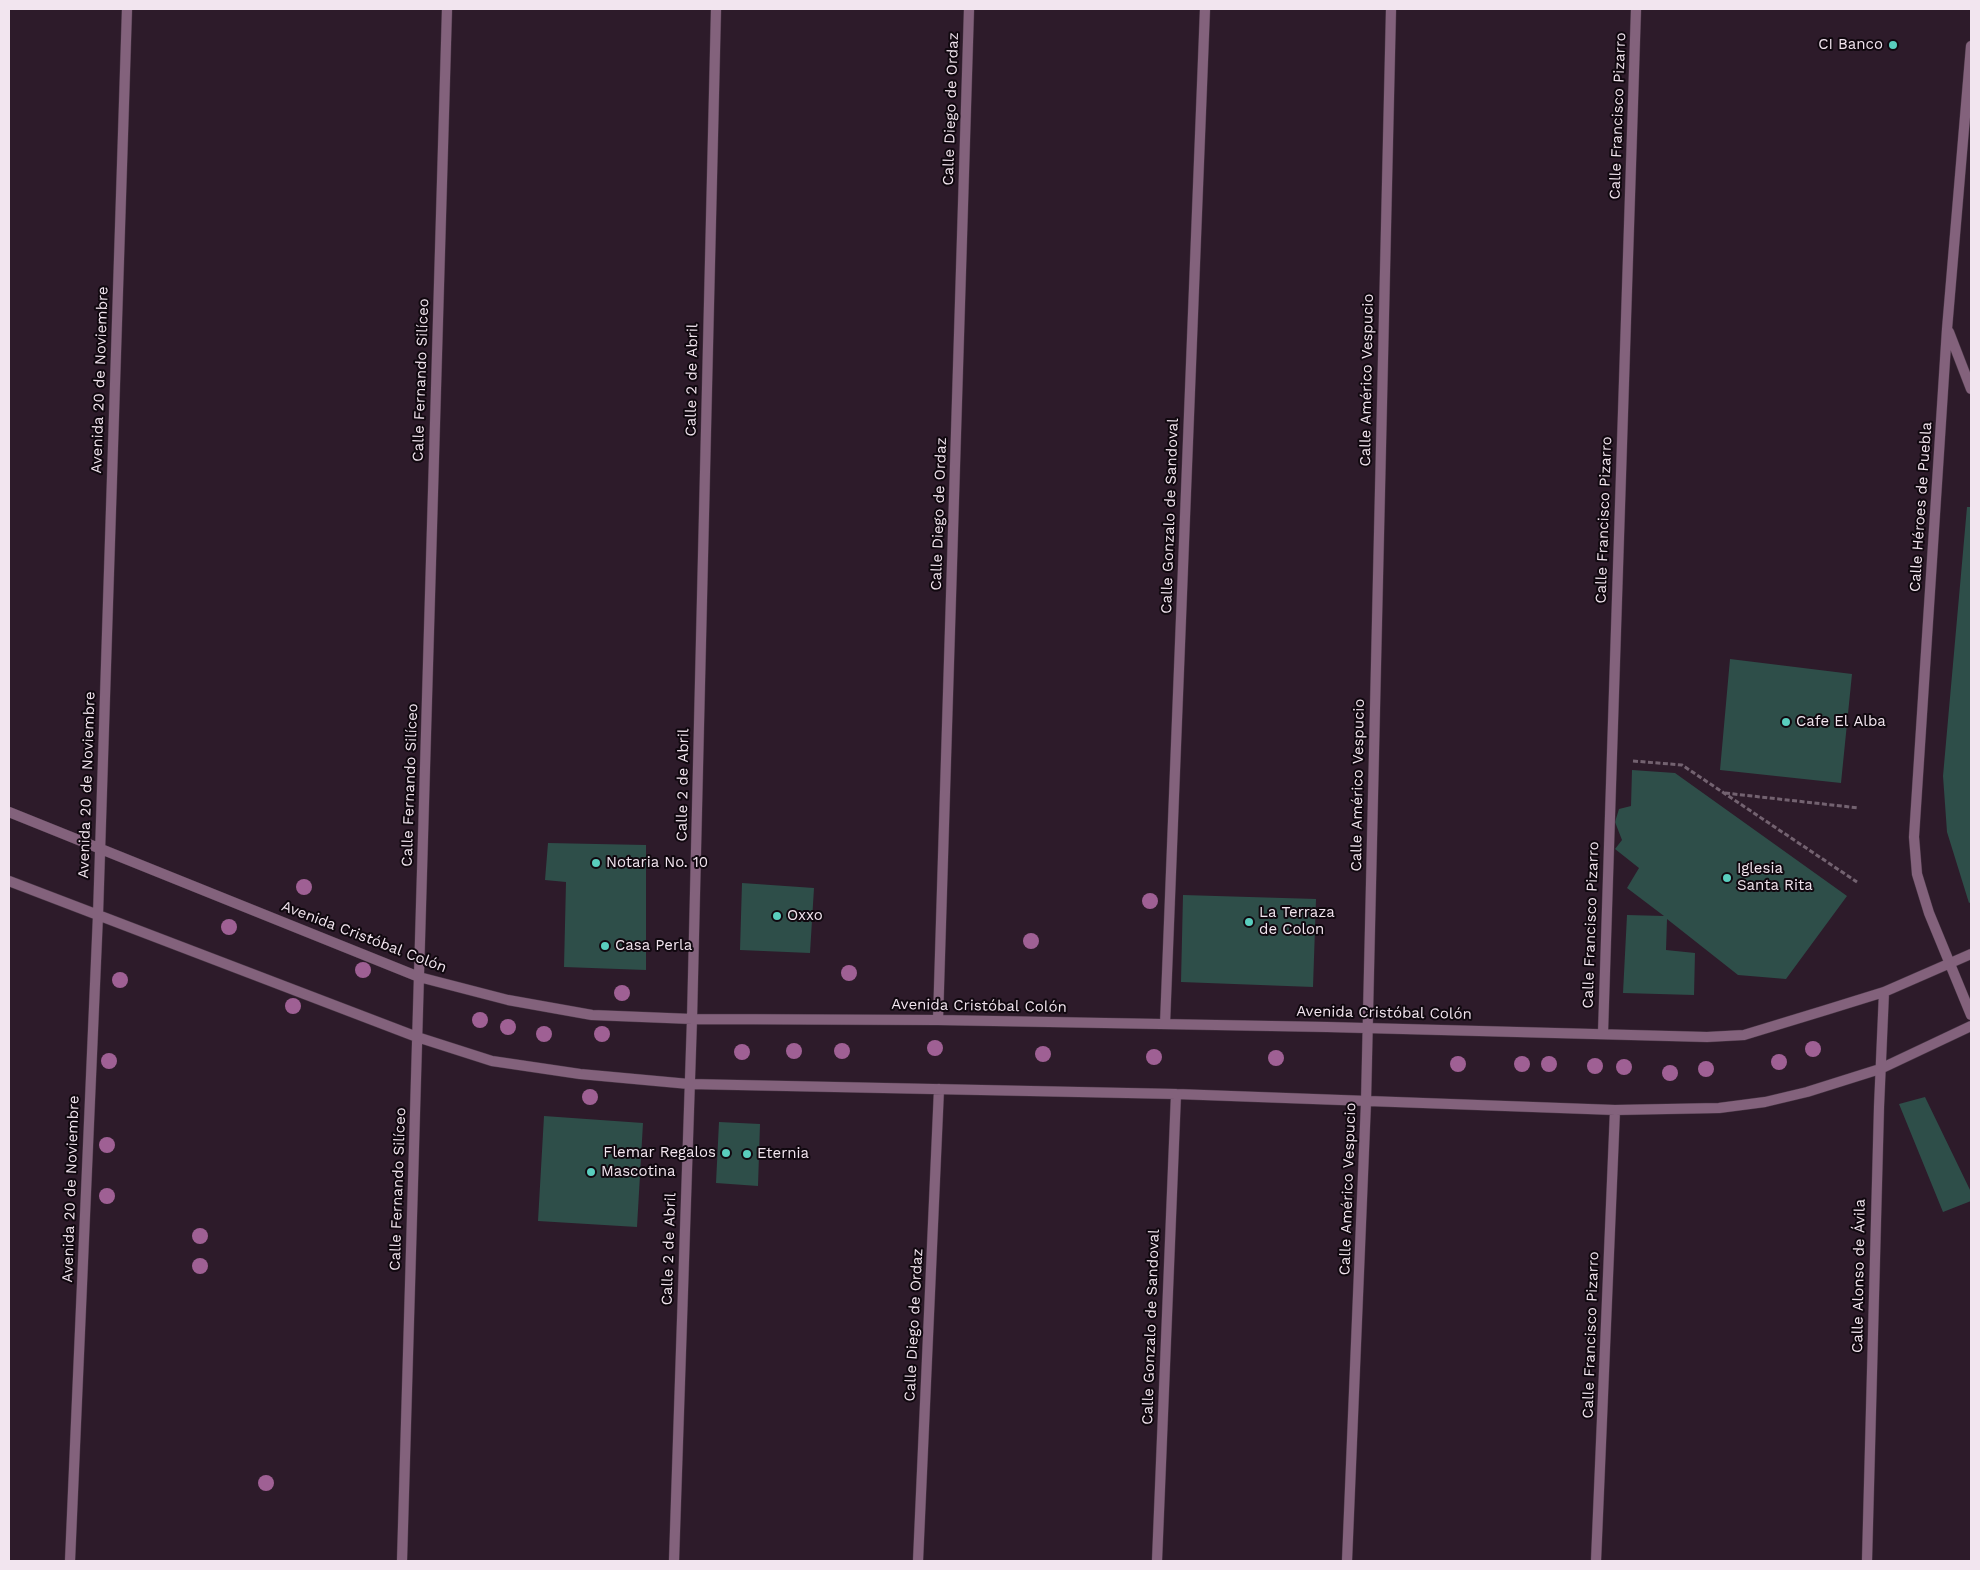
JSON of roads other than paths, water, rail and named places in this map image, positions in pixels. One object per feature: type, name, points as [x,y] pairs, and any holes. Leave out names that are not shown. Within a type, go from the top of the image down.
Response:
[{"type":"street","name":"Avenida 20 de Noviembre","points":[[70,1561],[98,915],[127,9]]},
{"type":"street","name":"Calle Fernando Silíceo","points":[[402,1561],[447,9]]},
{"type":"street","name":"Calle 2 de Abril","points":[[674,1561],[692,1020],[716,9]]},
{"type":"street","name":"Calle Diego de Ordaz","points":[[938,1020],[969,9]]},
{"type":"street","name":"Calle Gonzalo de Sandoval","points":[[1165,1024],[1205,9]]},
{"type":"street","name":"Calle Américo Vespucio","points":[[1347,1561],[1366,1102],[1391,9]]},
{"type":"street","name":"Calle Francisco Pizarro","points":[[1603,1033],[1636,9]]},
{"type":"street","name":"Calle Héroes de Puebla","points":[[1971,46],[1948,329],[1914,836],[1917,874],[1929,913],[1971,1014]]},
{"type":"street","points":[[1948,329],[1971,389]]},
{"type":"street","name":"Avenida Cristóbal Colón","points":[[9,812],[419,977],[508,1000],[592,1015],[692,1020],[938,1020],[1603,1033],[1707,1037],[1744,1035],[1884,992],[1971,954]]},
{"type":"street","points":[[9,881],[417,1038],[492,1061],[580,1074],[689,1084],[1176,1094],[1615,1110],[1719,1108],[1765,1102],[1807,1092],[1880,1069],[1971,1026]]},
{"type":"street","name":"Calle Alonso de Ávila","points":[[1867,1561],[1880,1069],[1884,992]]},
{"type":"street","name":"Calle Diego de Ordaz","points":[[918,1561],[939,1090]]},
{"type":"street","name":"Calle Gonzalo de Sandoval","points":[[1157,1561],[1176,1094]]},
{"type":"street","name":"Calle Francisco Pizarro","points":[[1596,1561],[1615,1110]]},
{"type":"place","name":"CI Banco","points":[[1893,45]]},
{"type":"place","name":"Cafe El Alba","points":[[1786,722]]},
{"type":"place","name":"Notaria No. 10","points":[[596,863]]},
{"type":"place","name":"Iglesia Santa Rita","points":[[1727,878]]},
{"type":"place","name":"Oxxo","points":[[777,916]]},
{"type":"place","name":"La Terraza de Colon","points":[[1249,922]]},
{"type":"place","name":"Casa Perla","points":[[605,946]]},
{"type":"place","name":"Flemar Regalos","points":[[726,1153]]},
{"type":"place","name":"Eternia","points":[[747,1154]]},
{"type":"place","name":"Mascotina","points":[[591,1172]]}]
